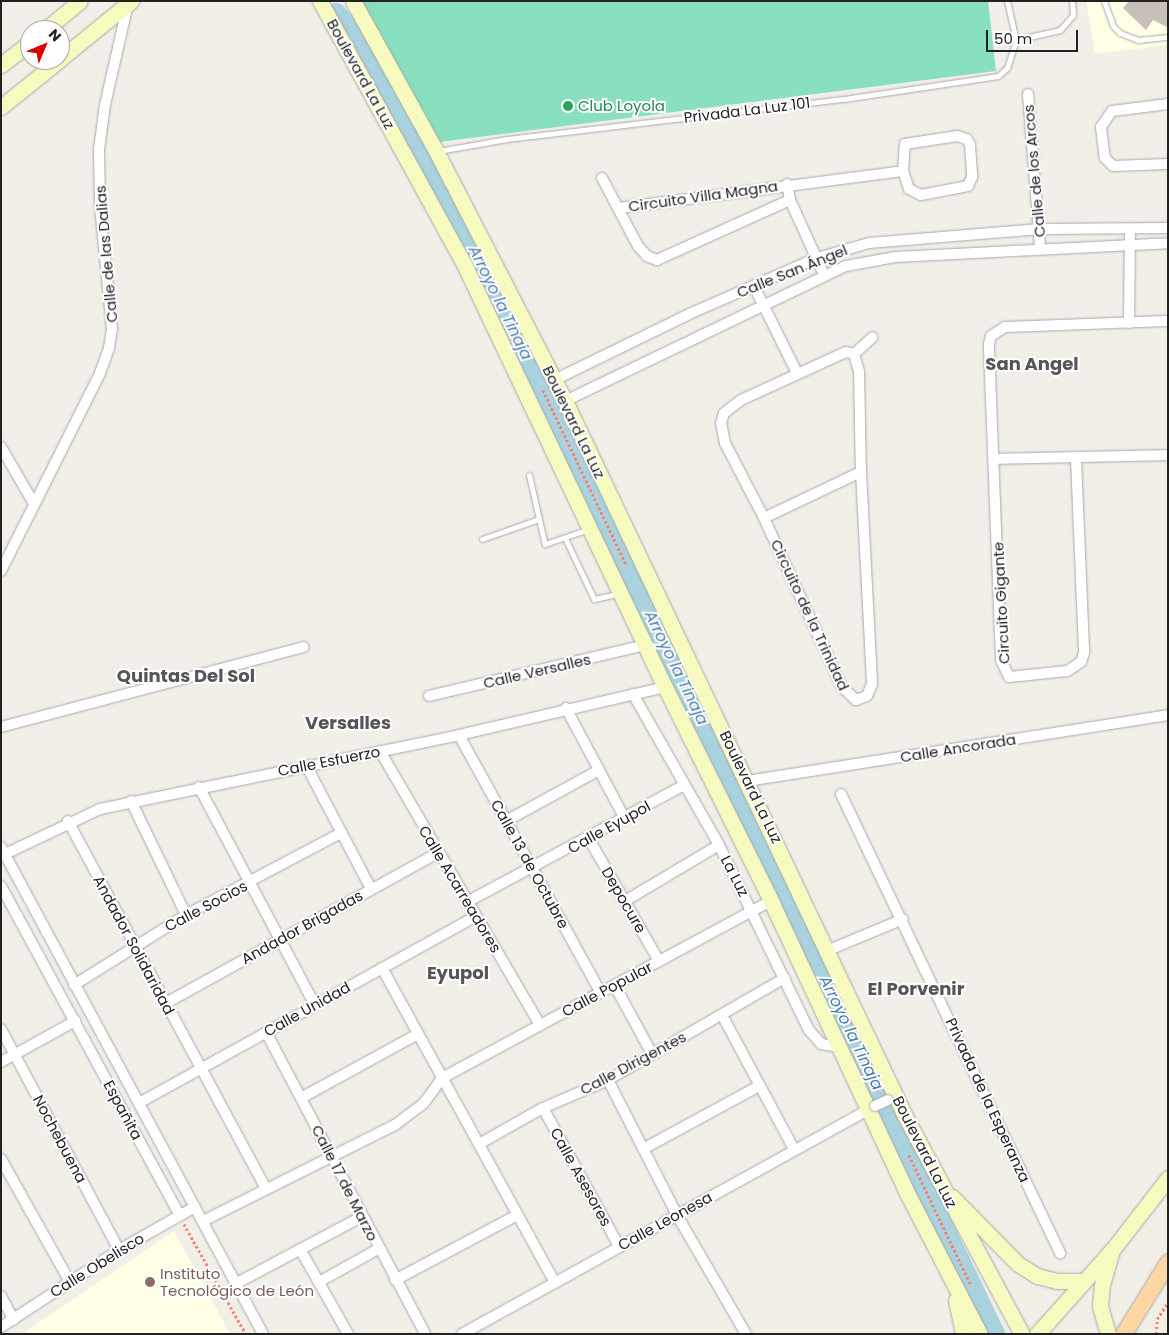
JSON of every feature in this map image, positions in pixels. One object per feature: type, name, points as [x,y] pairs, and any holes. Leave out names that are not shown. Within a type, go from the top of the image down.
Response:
[{"type":"main road","points":[[57,20],[80,1]]},
{"type":"main road","name":"Boulevard La Luz","points":[[320,1],[464,264],[665,687],[772,901],[839,1047],[872,1108],[951,1279],[980,1334]]},
{"type":"main road","name":"Boulevard La Luz","points":[[353,1],[436,151],[547,383],[565,401],[829,950],[892,1098],[1022,1334]]},
{"type":"main road","points":[[70,51],[130,3]]},
{"type":"main road","points":[[1,65],[20,50]]},
{"type":"main road","points":[[1,107],[47,70]]},
{"type":"main road","points":[[1037,1334],[1112,1249],[1168,1178]]},
{"type":"main road","points":[[943,1188],[1018,1264],[1037,1276],[1056,1281],[1083,1281]]},
{"type":"main road","points":[[1108,1334],[1100,1306],[1102,1286],[1112,1249]]},
{"type":"main road","points":[[1124,1334],[1168,1263]]},
{"type":"main road","points":[[951,1279],[963,1334]]},
{"type":"street","name":"Calle de las Dalias","points":[[1,571],[100,373],[109,348],[112,329],[100,206],[99,148],[104,105],[130,3]]},
{"type":"street","name":"Calle de los Arcos","points":[[1028,94],[1040,248]]},
{"type":"street","points":[[1168,104],[1112,111],[1101,127],[1105,158],[1113,166],[1168,164]]},
{"type":"street","points":[[956,136],[967,139],[970,145],[971,182],[963,189],[915,193],[906,184],[903,171],[903,148],[908,141],[956,136]]},
{"type":"street","name":"Circuito Villa Magna","points":[[618,208],[787,184],[903,171]]},
{"type":"street","name":"Circuito Villa Magna","points":[[602,178],[638,246],[647,256],[657,260],[790,200]]},
{"type":"street","name":"Circuito Villa Magna","points":[[787,184],[790,200],[824,275]]},
{"type":"street","name":"Calle San Ángel","points":[[547,383],[687,315],[817,258],[896,238],[1040,229],[1168,228]]},
{"type":"street","points":[[1129,323],[1130,229]]},
{"type":"street","name":"Calle San Ángel","points":[[565,401],[846,266],[895,257],[1040,248],[1168,243]]},
{"type":"street","points":[[754,286],[797,373]]},
{"type":"street","name":"Circuito Gigante","points":[[1076,459],[1084,653],[1081,662],[1067,671],[1016,678],[1004,671],[1001,660],[989,344],[998,330],[1168,321]]},
{"type":"street","points":[[854,354],[873,337]]},
{"type":"street","name":"Circuito de la Trinidad","points":[[838,354],[854,354],[860,372],[861,472],[872,684],[862,699],[851,698],[842,688],[764,518],[725,443],[721,423],[724,413],[742,400],[838,354]]},
{"type":"street","points":[[1,447],[34,504]]},
{"type":"street","points":[[994,459],[1168,456]]},
{"type":"street","points":[[764,518],[861,472]]},
{"type":"street","name":"Calle Versalles","points":[[429,696],[645,645]]},
{"type":"street","points":[[1,727],[304,647]]},
{"type":"street","name":"Calle Esfuerzo","points":[[3,853],[68,821],[132,801],[306,765],[380,752],[459,735],[566,708],[665,687]]},
{"type":"street","name":"La Luz","points":[[633,694],[719,845],[814,1037],[821,1044],[839,1047]]},
{"type":"street","points":[[566,708],[625,819]]},
{"type":"street","name":"Calle Ancorada","points":[[748,781],[1168,715]]},
{"type":"street","name":"Calle 13 de Octubre","points":[[459,735],[601,993]]},
{"type":"street","name":"Calle Acarreadores","points":[[380,752],[540,1025]]},
{"type":"street","points":[[306,765],[371,888]]},
{"type":"street","points":[[506,821],[599,770]]},
{"type":"street","name":"Calle Eyupol","points":[[467,902],[589,839],[684,785]]},
{"type":"street","points":[[199,788],[315,1005]]},
{"type":"street","name":"Privada de la Esperanza","points":[[841,794],[903,919],[1060,1253]]},
{"type":"street","points":[[132,801],[186,915]]},
{"type":"street","name":"Andador Solidaridad","points":[[68,821],[134,947],[266,1189]]},
{"type":"street","name":"Calle Socios","points":[[74,985],[186,915],[341,833]]},
{"type":"street","name":"Depocure","points":[[589,839],[659,961]]},
{"type":"street","points":[[625,901],[719,845]]},
{"type":"street","points":[[3,853],[264,1334]]},
{"type":"street","name":"Andador Brigadas","points":[[166,1003],[371,888],[438,853]]},
{"type":"street","name":"Españita","points":[[1,886],[180,1215]]},
{"type":"street","name":"Calle Popular","points":[[442,1078],[772,901]]},
{"type":"street","name":"Calle Unidad","points":[[139,1103],[476,916]]},
{"type":"street","points":[[829,950],[903,919]]},
{"type":"street","points":[[382,968],[554,1281]]},
{"type":"street","name":"Calle Dirigentes","points":[[479,1144],[543,1108],[608,1080],[785,978]]},
{"type":"street","points":[[615,986],[652,1054]]},
{"type":"street","points":[[722,1015],[794,1150]]},
{"type":"street","points":[[1,1062],[75,1020]]},
{"type":"street","name":"Nochebuena","points":[[1,1029],[119,1250]]},
{"type":"street","name":"Calle 17 de Marzo","points":[[266,1032],[361,1217],[425,1334]]},
{"type":"street","points":[[301,1098],[418,1034]]},
{"type":"street","points":[[203,1221],[395,1125],[424,1103],[442,1078]]},
{"type":"street","points":[[608,1080],[678,1215],[746,1334]]},
{"type":"street","points":[[643,1149],[759,1086]]},
{"type":"street","name":"Calle Leonesa","points":[[462,1334],[554,1281],[892,1098]]},
{"type":"street","name":"Calle Asesores","points":[[543,1108],[619,1246]]},
{"type":"street","points":[[1,1159],[70,1282]]},
{"type":"street","name":"Calle Obelisco","points":[[1,1327],[119,1250],[195,1207]]},
{"type":"street","points":[[395,1280],[517,1215]]},
{"type":"street","points":[[237,1283],[361,1217]]},
{"type":"street","points":[[300,1249],[348,1334]]},
{"type":"street","points":[[319,1282],[378,1249]]},
{"type":"street","points":[[1,1296],[14,1320]]},
{"type":"lane","points":[[1007,1],[1016,40],[1060,30],[1073,15],[1072,1]]},
{"type":"lane","points":[[1104,1],[1108,17],[1120,33],[1138,40],[1168,37]]},
{"type":"lane","name":"Privada La Luz 101","points":[[436,151],[507,139],[844,99],[998,76],[1007,68],[1016,40]]},
{"type":"lane","points":[[528,475],[545,544],[590,529]]},
{"type":"lane","points":[[482,538],[539,519]]},
{"type":"lane","points":[[565,538],[594,599],[620,593]]},
{"type":"path","points":[[547,383],[630,573]]},
{"type":"path","points":[[905,1146],[973,1289]]},
{"type":"path","points":[[180,1215],[246,1334]]},
{"type":"path","points":[[1156,1334],[1157,1319],[1168,1302]]},
{"type":"shaded area","points":[[1086,1],[1168,1],[1168,45],[1095,54]]},
{"type":"shaded area","name":"Instituto Tecnológico de León","points":[[174,1231],[230,1334],[22,1334]]},
{"type":"green space","name":"Club Loyola","points":[[361,1],[988,1],[996,71],[439,142]]},
{"type":"building","points":[[1129,1],[1168,1],[1167,27],[1153,20],[1146,30],[1123,8]]},
{"type":"waterway","name":"Arroyo la Tinaja","points":[[336,14],[353,34],[393,98],[484,269],[994,1334]]},
{"type":"place","name":"Club Loyola","points":[[568,106]]},
{"type":"place","name":"Instituto Tecnológico de León","points":[[150,1282]]},
{"type":"district","name":"San Angel","points":[[1032,364]]},
{"type":"district","name":"Quintas Del Sol","points":[[186,676]]},
{"type":"district","name":"Versalles","points":[[348,723]]},
{"type":"district","name":"Eyupol","points":[[458,973]]},
{"type":"district","name":"El Porvenir","points":[[916,989]]}]
